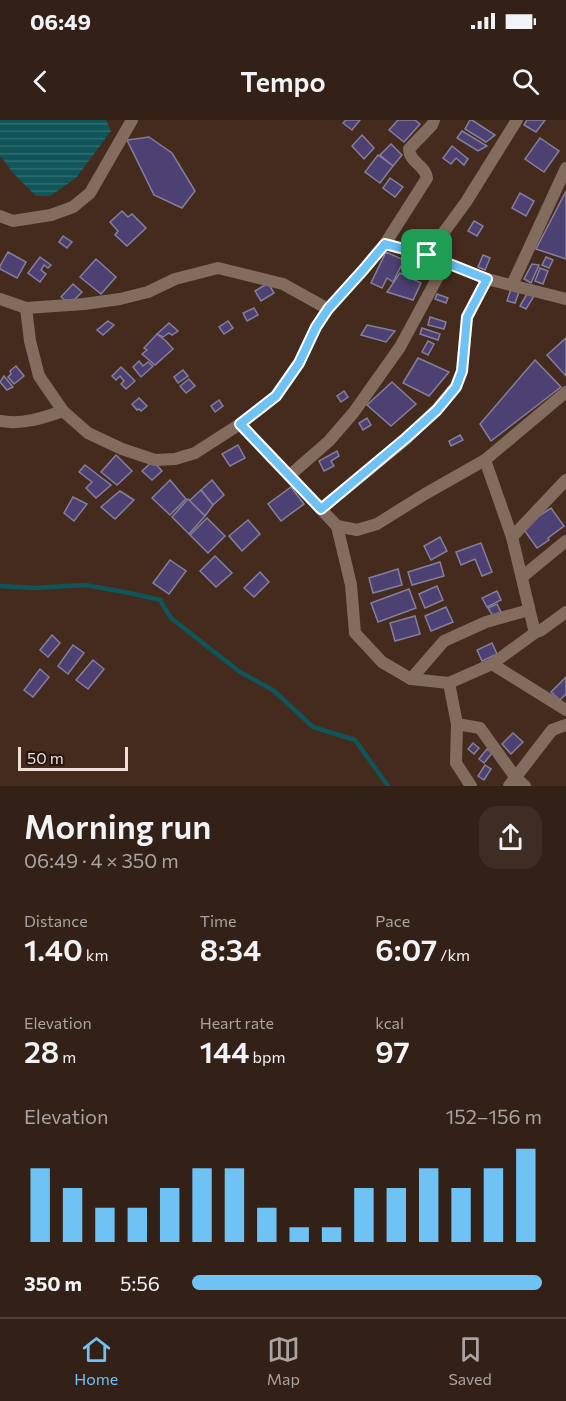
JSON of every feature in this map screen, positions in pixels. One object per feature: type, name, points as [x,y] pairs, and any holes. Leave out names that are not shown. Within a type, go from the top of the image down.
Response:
[{"type":"street","points":[[0,216],[13,221],[51,215],[73,207],[90,193],[132,120]]},
{"type":"street","points":[[26,308],[30,341],[39,376],[63,411],[88,433],[122,449],[155,460],[175,459],[195,453],[240,424],[276,396],[299,363],[316,327],[328,309],[385,244],[427,178],[426,173],[408,153],[434,120]]},
{"type":"street","points":[[427,255],[466,202],[517,120]]},
{"type":"street","points":[[512,285],[566,168]]},
{"type":"street","points":[[385,244],[427,255],[487,279],[566,299]]},
{"type":"street","points":[[289,476],[329,441],[354,412],[400,347],[446,262]]},
{"type":"street","points":[[0,299],[26,308],[120,299],[148,291],[175,279],[218,268],[283,284],[328,309]]},
{"type":"street","points":[[321,509],[437,410],[456,387],[462,371],[467,317],[487,279]]},
{"type":"street","points":[[337,526],[357,530],[377,524],[485,460],[566,392]]},
{"type":"street","points":[[0,421],[8,423],[36,420],[63,411]]},
{"type":"street","points":[[240,424],[337,526],[351,585],[355,633],[382,662],[411,679],[448,683],[492,664],[566,612]]},
{"type":"street","points":[[485,460],[512,537],[536,632]]},
{"type":"street","points":[[512,537],[566,480]]},
{"type":"street","points":[[522,577],[566,541]]},
{"type":"street","points":[[411,679],[444,640],[486,622],[529,610]]},
{"type":"street","points":[[492,664],[566,710]]},
{"type":"street","points":[[448,683],[457,724],[456,763],[471,786]]},
{"type":"street","points":[[457,724],[480,728],[517,783],[552,730],[566,725]]},
{"type":"water","points":[[0,120],[106,120],[111,131],[76,178],[50,196],[36,196],[0,157]]},
{"type":"building","points":[[346,120],[360,120],[352,130],[343,123]]},
{"type":"building","points":[[398,120],[415,120],[420,124],[404,142],[389,130]]},
{"type":"building","points":[[470,120],[495,135],[486,142],[465,129]]},
{"type":"building","points":[[527,120],[545,120],[536,132],[524,125]]},
{"type":"building","points":[[462,131],[487,146],[478,151],[457,138]]},
{"type":"building","points":[[362,135],[374,148],[364,159],[352,146]]},
{"type":"building","points":[[149,137],[172,153],[195,191],[182,208],[154,195],[127,140]]},
{"type":"building","points":[[540,138],[559,151],[544,172],[525,159]]},
{"type":"building","points":[[391,144],[402,155],[393,166],[380,155]]},
{"type":"building","points":[[452,146],[468,159],[464,165],[456,158],[451,164],[443,158]]},
{"type":"building","points":[[378,155],[393,166],[380,183],[365,172]]},
{"type":"building","points":[[390,178],[403,187],[395,197],[383,188]]},
{"type":"building","points":[[566,191],[566,259],[536,249]]},
{"type":"building","points":[[520,193],[534,201],[526,216],[512,208]]},
{"type":"building","points":[[122,211],[128,217],[132,214],[146,228],[127,246],[115,235],[118,231],[110,222]]},
{"type":"building","points":[[474,221],[483,226],[477,236],[468,231]]},
{"type":"building","points":[[63,236],[72,242],[67,248],[59,242]]},
{"type":"building","points":[[8,252],[26,262],[17,278],[0,269]]},
{"type":"building","points":[[386,252],[404,260],[393,282],[387,278],[382,288],[371,283]]},
{"type":"building","points":[[483,255],[490,258],[485,270],[478,267]]},
{"type":"building","points":[[40,257],[51,265],[48,268],[44,265],[41,270],[46,274],[40,282],[28,273]]},
{"type":"building","points":[[546,257],[553,260],[549,268],[542,265]]},
{"type":"building","points":[[96,259],[116,277],[101,294],[80,277]]},
{"type":"building","points":[[532,264],[539,265],[531,283],[524,279]]},
{"type":"building","points":[[540,268],[548,271],[543,284],[535,281]]},
{"type":"building","points":[[400,273],[421,283],[413,300],[387,292]]},
{"type":"building","points":[[268,283],[274,293],[261,301],[255,291]]},
{"type":"building","points":[[73,284],[82,292],[70,304],[61,297]]},
{"type":"building","points":[[511,289],[519,292],[515,303],[507,301]]},
{"type":"building","points":[[437,294],[448,298],[446,303],[435,299]]},
{"type":"building","points":[[527,294],[534,296],[526,309],[520,306]]},
{"type":"building","points":[[254,308],[258,315],[247,321],[243,313]]},
{"type":"building","points":[[430,317],[446,322],[444,329],[428,325]]},
{"type":"building","points":[[108,321],[114,325],[103,335],[97,330]]},
{"type":"building","points":[[228,321],[233,328],[224,334],[219,327]]},
{"type":"building","points":[[169,323],[178,331],[163,337],[157,334]]},
{"type":"building","points":[[367,325],[395,331],[386,342],[361,335]]},
{"type":"building","points":[[422,328],[440,334],[438,340],[420,334]]},
{"type":"building","points":[[157,334],[173,349],[155,365],[142,354],[147,350],[144,348]]},
{"type":"building","points":[[566,338],[566,376],[547,355]]},
{"type":"building","points":[[428,341],[434,344],[428,355],[422,352]]},
{"type":"building","points":[[418,358],[449,372],[429,396],[403,383]]},
{"type":"building","points":[[535,360],[561,387],[491,441],[480,424]]},
{"type":"building","points":[[139,361],[143,366],[148,362],[153,366],[141,377],[133,367]]},
{"type":"building","points":[[16,366],[24,376],[14,384],[8,377],[11,374],[10,371]]},
{"type":"building","points":[[121,367],[135,381],[126,389],[121,384],[124,381],[120,376],[116,380],[112,376]]},
{"type":"building","points":[[183,370],[188,376],[178,383],[174,377]]},
{"type":"building","points":[[4,376],[13,387],[7,390],[0,382]]},
{"type":"building","points":[[189,379],[195,386],[186,393],[180,386]]},
{"type":"building","points":[[392,382],[416,404],[391,426],[367,405]]},
{"type":"building","points":[[344,391],[348,397],[341,402],[337,396]]},
{"type":"building","points":[[139,398],[147,406],[141,411],[132,404]]},
{"type":"building","points":[[219,400],[223,406],[215,412],[211,406]]},
{"type":"building","points":[[367,418],[371,425],[363,430],[359,423]]},
{"type":"building","points":[[460,435],[463,440],[451,446],[449,441]]},
{"type":"building","points":[[238,445],[245,458],[230,466],[222,454]]},
{"type":"building","points":[[337,451],[339,456],[331,461],[334,466],[324,471],[319,461]]},
{"type":"building","points":[[116,455],[132,471],[117,485],[101,472]]},
{"type":"building","points":[[153,461],[162,471],[152,480],[142,471]]},
{"type":"building","points":[[85,465],[111,485],[96,498],[86,488],[92,482],[79,472]]},
{"type":"building","points":[[170,480],[186,499],[170,515],[152,498]]},
{"type":"building","points":[[212,480],[224,495],[213,505],[201,490]]},
{"type":"building","points":[[291,487],[304,504],[281,521],[268,504]]},
{"type":"building","points":[[201,490],[213,505],[205,516],[189,501]]},
{"type":"building","points":[[120,491],[134,500],[115,519],[101,507]]},
{"type":"building","points":[[73,497],[87,504],[74,521],[64,513]]},
{"type":"building","points":[[188,499],[205,516],[189,534],[172,517]]},
{"type":"building","points":[[551,508],[564,526],[537,548],[522,527]]},
{"type":"building","points":[[207,518],[225,536],[208,553],[190,535]]},
{"type":"building","points":[[248,520],[260,534],[242,551],[229,536]]},
{"type":"building","points":[[440,537],[447,551],[431,560],[424,546]]},
{"type":"building","points":[[481,543],[492,572],[482,576],[475,559],[461,565],[456,552]]},
{"type":"building","points":[[215,556],[232,573],[216,587],[200,571]]},
{"type":"building","points":[[170,560],[186,571],[169,594],[153,583]]},
{"type":"building","points":[[440,562],[444,576],[412,585],[408,572]]},
{"type":"building","points":[[398,569],[402,585],[373,593],[369,578]]},
{"type":"building","points":[[260,572],[269,582],[254,597],[244,588]]},
{"type":"building","points":[[437,586],[443,600],[425,608],[419,594]]},
{"type":"building","points":[[409,589],[416,608],[378,622],[371,603]]},
{"type":"building","points":[[497,591],[501,600],[487,607],[482,598]]},
{"type":"building","points":[[497,604],[501,612],[493,616],[488,608]]},
{"type":"building","points":[[446,607],[453,622],[431,631],[425,616]]},
{"type":"building","points":[[415,616],[420,634],[395,641],[390,623]]},
{"type":"building","points":[[52,635],[60,643],[48,657],[40,650]]},
{"type":"building","points":[[492,643],[497,654],[482,661],[477,650]]},
{"type":"building","points":[[73,645],[84,653],[68,674],[58,666]]},
{"type":"building","points":[[93,660],[104,669],[88,689],[76,680]]},
{"type":"building","points":[[40,669],[49,677],[33,697],[24,690]]},
{"type":"building","points":[[566,677],[566,694],[560,700],[551,692]]},
{"type":"building","points":[[513,733],[523,742],[511,754],[502,744]]},
{"type":"building","points":[[473,743],[479,748],[474,754],[468,749]]},
{"type":"building","points":[[487,749],[492,753],[484,763],[479,759]]},
{"type":"building","points":[[485,765],[491,769],[484,780],[478,776]]},
{"type":"waterway","points":[[0,586],[34,588],[85,585],[160,600],[171,618],[240,672],[273,690],[313,727],[355,740],[388,786]]},
{"type":"route","points":[[385,244],[427,255],[487,279],[467,317],[462,371],[456,387],[437,410],[321,509],[240,424],[276,396],[299,363],[316,327],[328,309],[385,244]]}]
